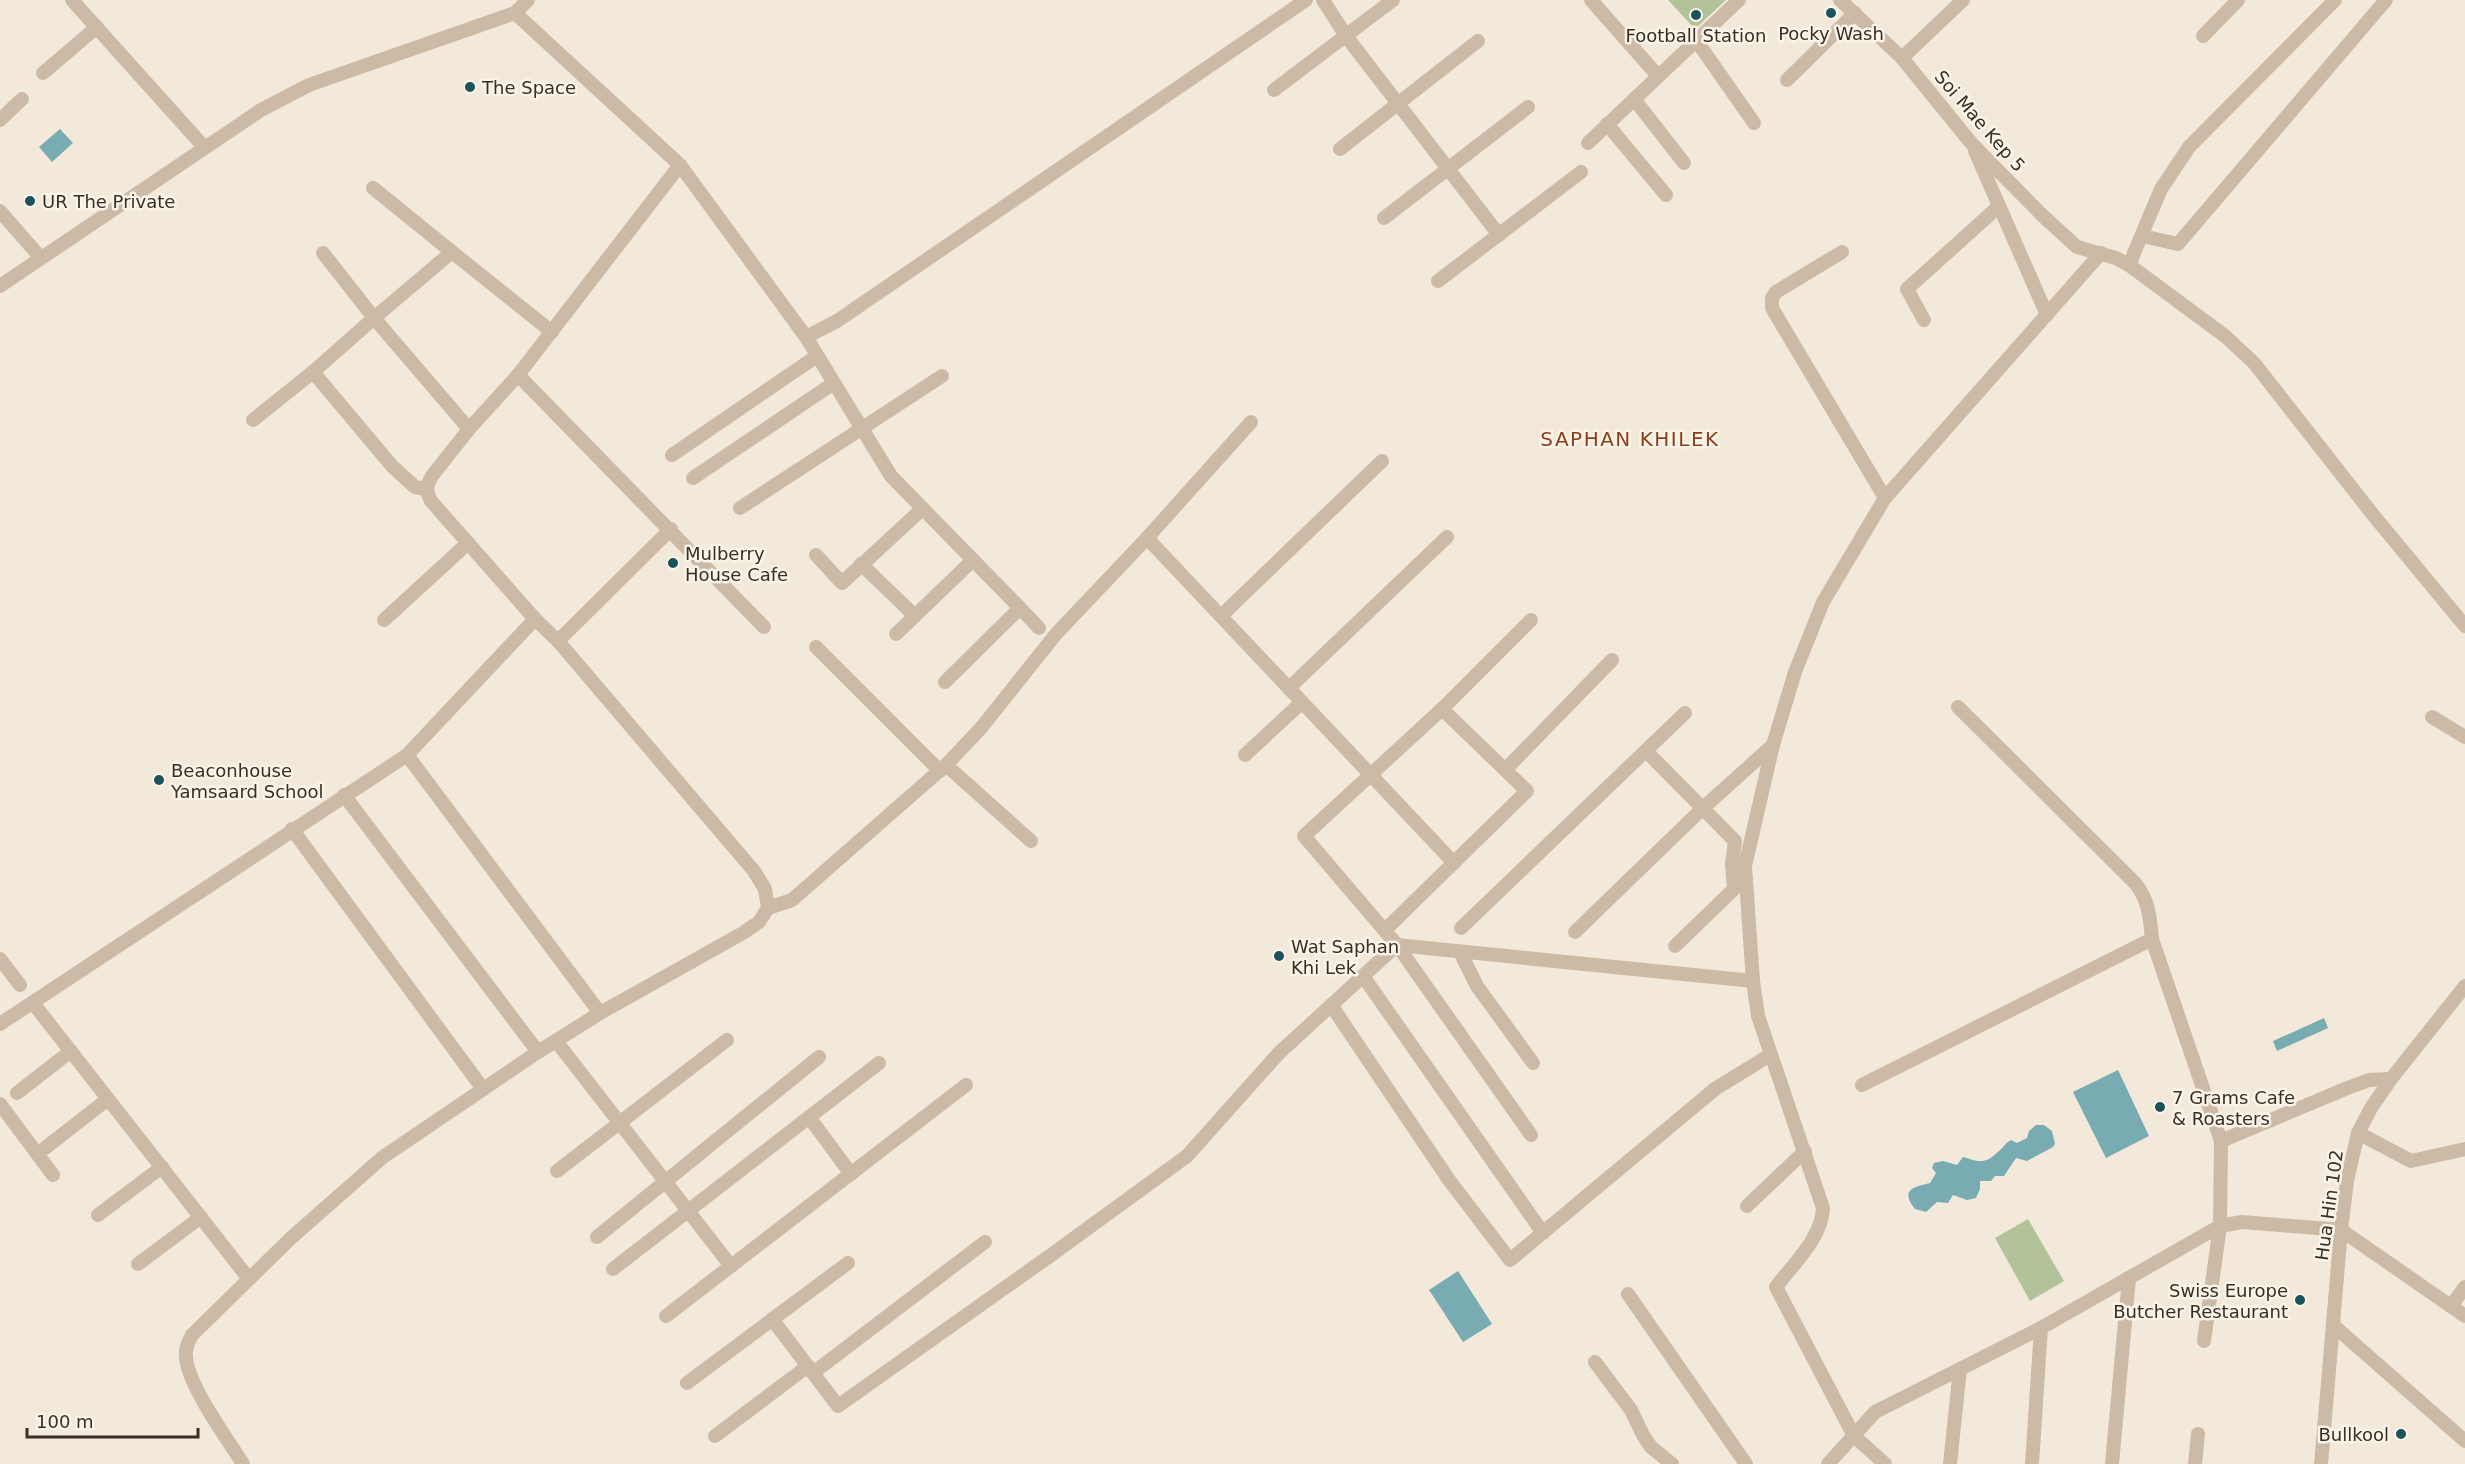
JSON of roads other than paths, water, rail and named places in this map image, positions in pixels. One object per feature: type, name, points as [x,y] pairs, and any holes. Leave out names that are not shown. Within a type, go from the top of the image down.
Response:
[{"type":"street","points":[[72,0],[204,147]]},
{"type":"street","points":[[0,286],[261,110],[309,85],[515,13],[528,0]]},
{"type":"street","points":[[806,337],[837,321],[1306,0]]},
{"type":"street","points":[[1323,0],[1346,36],[1499,236]]},
{"type":"street","points":[[1274,90],[1393,0]]},
{"type":"street","points":[[1591,0],[1658,76]]},
{"type":"street","points":[[1588,143],[1739,0]]},
{"type":"street","name":"Soi Mae Kep 5","points":[[1840,0],[1902,58],[1972,144],[2077,247],[2101,253],[2129,265],[2225,336],[2254,363],[2381,525],[2465,626]]},
{"type":"street","points":[[1902,58],[1962,0]]},
{"type":"street","points":[[2129,265],[2161,189],[2189,147],[2335,0]]},
{"type":"street","points":[[2142,236],[2178,244],[2386,0]]},
{"type":"street","points":[[2203,36],[2244,2]]},
{"type":"street","points":[[515,13],[680,165],[806,337],[891,476],[1039,628]]},
{"type":"street","points":[[1787,80],[1855,13]]},
{"type":"street","points":[[43,73],[97,27]]},
{"type":"street","points":[[1696,40],[1754,123]]},
{"type":"street","points":[[1340,149],[1478,41]]},
{"type":"street","points":[[0,120],[22,99]]},
{"type":"street","points":[[1634,99],[1684,163]]},
{"type":"street","points":[[1384,218],[1528,106]]},
{"type":"street","points":[[1607,124],[1666,195]]},
{"type":"street","points":[[1972,144],[2047,315]]},
{"type":"street","points":[[680,165],[518,375],[469,429],[432,476],[426,489],[431,501],[535,619],[558,641],[754,871],[765,889],[768,908]]},
{"type":"street","points":[[1438,281],[1581,172]]},
{"type":"street","points":[[373,188],[552,332]]},
{"type":"street","points":[[1924,320],[1907,289],[1998,207]]},
{"type":"street","points":[[0,211],[41,258]]},
{"type":"street","points":[[253,420],[313,372],[452,252]]},
{"type":"street","points":[[1842,252],[1776,292],[1772,298],[1772,308],[1885,498]]},
{"type":"street","points":[[322,253],[469,429]]},
{"type":"street","points":[[1885,1464],[1854,1436],[1776,1287],[1816,1235],[1822,1220],[1822,1208],[1758,1016],[1753,981],[1745,866],[1773,745],[1795,672],[1823,602],[1885,498],[2101,253]]},
{"type":"street","points":[[672,455],[817,356]]},
{"type":"street","points":[[313,372],[392,466],[415,487],[426,489]]},
{"type":"street","points":[[518,375],[671,529],[764,627]]},
{"type":"street","points":[[740,508],[942,376]]},
{"type":"street","points":[[693,478],[834,383]]},
{"type":"street","points":[[243,1464],[196,1388],[186,1360],[186,1347],[192,1335],[291,1238],[383,1157],[600,1013],[743,933],[759,922],[768,908],[792,900],[943,768],[981,728],[1056,634],[1147,538],[1251,422]]},
{"type":"street","points":[[1221,616],[1382,461]]},
{"type":"street","points":[[816,555],[842,582],[922,508]]},
{"type":"street","points":[[558,641],[671,529]]},
{"type":"street","points":[[1289,688],[1447,537]]},
{"type":"street","points":[[1147,538],[1454,863]]},
{"type":"street","points":[[384,620],[468,543]]},
{"type":"street","points":[[896,634],[973,560]]},
{"type":"street","points":[[861,564],[915,616]]},
{"type":"street","points":[[945,682],[1020,608]]},
{"type":"street","points":[[0,1024],[406,755],[535,619]]},
{"type":"street","points":[[1531,620],[1442,709],[1304,836],[1397,945],[1531,1135]]},
{"type":"street","points":[[816,647],[943,768],[1031,841]]},
{"type":"street","points":[[1505,770],[1612,660]]},
{"type":"street","points":[[1245,755],[1302,702]]},
{"type":"street","points":[[1958,707],[2139,888],[2149,909],[2152,939],[2221,1141],[2220,1226],[2204,1341]]},
{"type":"street","points":[[1385,930],[1527,790],[1442,709]]},
{"type":"street","points":[[1461,928],[1684,713]]},
{"type":"street","points":[[2432,717],[2465,737]]},
{"type":"street","points":[[1575,932],[1703,808],[1773,745]]},
{"type":"street","points":[[1646,751],[1735,841],[1732,864],[1734,889],[1675,946]]},
{"type":"street","points":[[406,755],[600,1013]]},
{"type":"street","points":[[344,795],[538,1052]]},
{"type":"street","points":[[292,829],[483,1089]]},
{"type":"street","points":[[1862,1085],[2152,939]]},
{"type":"street","points":[[772,1320],[838,1406],[1186,1156],[1279,1053],[1397,945],[1753,981]]},
{"type":"street","points":[[1460,952],[1478,986],[1533,1063]]},
{"type":"street","points":[[0,959],[20,985]]},
{"type":"street","points":[[1363,976],[1543,1233]]},
{"type":"street","name":"Hua Hin 102","points":[[2321,1464],[2342,1230],[2348,1181],[2358,1133],[2371,1108],[2391,1079],[2465,986]]},
{"type":"street","points":[[33,1003],[249,1279]]},
{"type":"street","points":[[1331,1005],[1449,1180],[1508,1259],[1513,1260],[1715,1089],[1770,1055]]},
{"type":"street","points":[[557,1171],[727,1040]]},
{"type":"street","points":[[556,1041],[731,1266]]},
{"type":"street","points":[[17,1094],[71,1051]]},
{"type":"street","points":[[597,1237],[819,1057]]},
{"type":"street","points":[[614,1269],[879,1062]]},
{"type":"street","points":[[2221,1141],[2344,1089],[2369,1080],[2391,1079]]},
{"type":"street","points":[[666,1316],[966,1085]]},
{"type":"street","points":[[45,1148],[108,1099]]},
{"type":"street","points":[[0,1104],[53,1175]]},
{"type":"street","points":[[809,1117],[851,1174]]},
{"type":"street","points":[[2358,1133],[2411,1161],[2465,1149]]},
{"type":"street","points":[[1747,1206],[1804,1151]]},
{"type":"street","points":[[98,1215],[162,1167]]},
{"type":"street","points":[[138,1264],[201,1217]]},
{"type":"street","points":[[1828,1464],[1875,1412],[2041,1328],[2220,1226],[2242,1222],[2342,1230],[2465,1316]]},
{"type":"street","points":[[716,1436],[985,1242]]},
{"type":"street","points":[[687,1383],[848,1263]]},
{"type":"street","points":[[2112,1464],[2129,1278]]},
{"type":"street","points":[[2451,1306],[2465,1287]]},
{"type":"street","points":[[1628,1294],[1746,1464]]},
{"type":"street","points":[[2334,1326],[2465,1441]]},
{"type":"street","points":[[2032,1464],[2041,1328]]},
{"type":"street","points":[[1594,1362],[1631,1410],[1646,1440],[1672,1464]]},
{"type":"street","points":[[1950,1464],[1960,1370]]},
{"type":"street","points":[[2195,1464],[2198,1434]]},
{"type":"water","points":[[60,129],[73,143],[52,162],[39,147]]},
{"type":"water","points":[[2324,1018],[2328,1028],[2277,1051],[2273,1041]]},
{"type":"water","points":[[2118,1070],[2149,1136],[2106,1158],[2073,1092]]},
{"type":"water","points":[[2036,1125],[2044,1125],[2052,1131],[2055,1144],[2053,1147],[2027,1161],[2016,1158],[2004,1176],[1995,1176],[1991,1181],[1980,1181],[1980,1189],[1976,1198],[1967,1200],[1953,1195],[1948,1203],[1937,1202],[1926,1212],[1915,1209],[1910,1202],[1908,1197],[1911,1190],[1930,1183],[1936,1173],[1932,1168],[1934,1163],[1943,1161],[1957,1165],[1963,1157],[1978,1161],[1986,1160],[1995,1155],[2007,1142],[2011,1140],[2017,1143],[2027,1138],[2029,1131]]},
{"type":"water","points":[[1458,1271],[1492,1324],[1463,1342],[1429,1290]]},
{"type":"place","name":"Pocky Wash","points":[[1831,13]]},
{"type":"place","name":"Football Station","points":[[1696,15]]},
{"type":"place","name":"The Space","points":[[470,87]]},
{"type":"place","name":"UR The Private","points":[[30,201]]},
{"type":"place","name":"Mulberry House Cafe","points":[[673,563]]},
{"type":"place","name":"Beaconhouse Yamsaard School","points":[[159,780]]},
{"type":"place","name":"Wat Saphan Khi Lek","points":[[1279,956]]},
{"type":"place","name":"7 Grams Cafe & Roasters","points":[[2160,1107]]},
{"type":"place","name":"Swiss Europe Butcher Restaurant","points":[[2300,1300]]},
{"type":"place","name":"Bullkool","points":[[2401,1434]]},
{"type":"district","name":"SAPHAN KHILEK","points":[[1630,439]]}]
